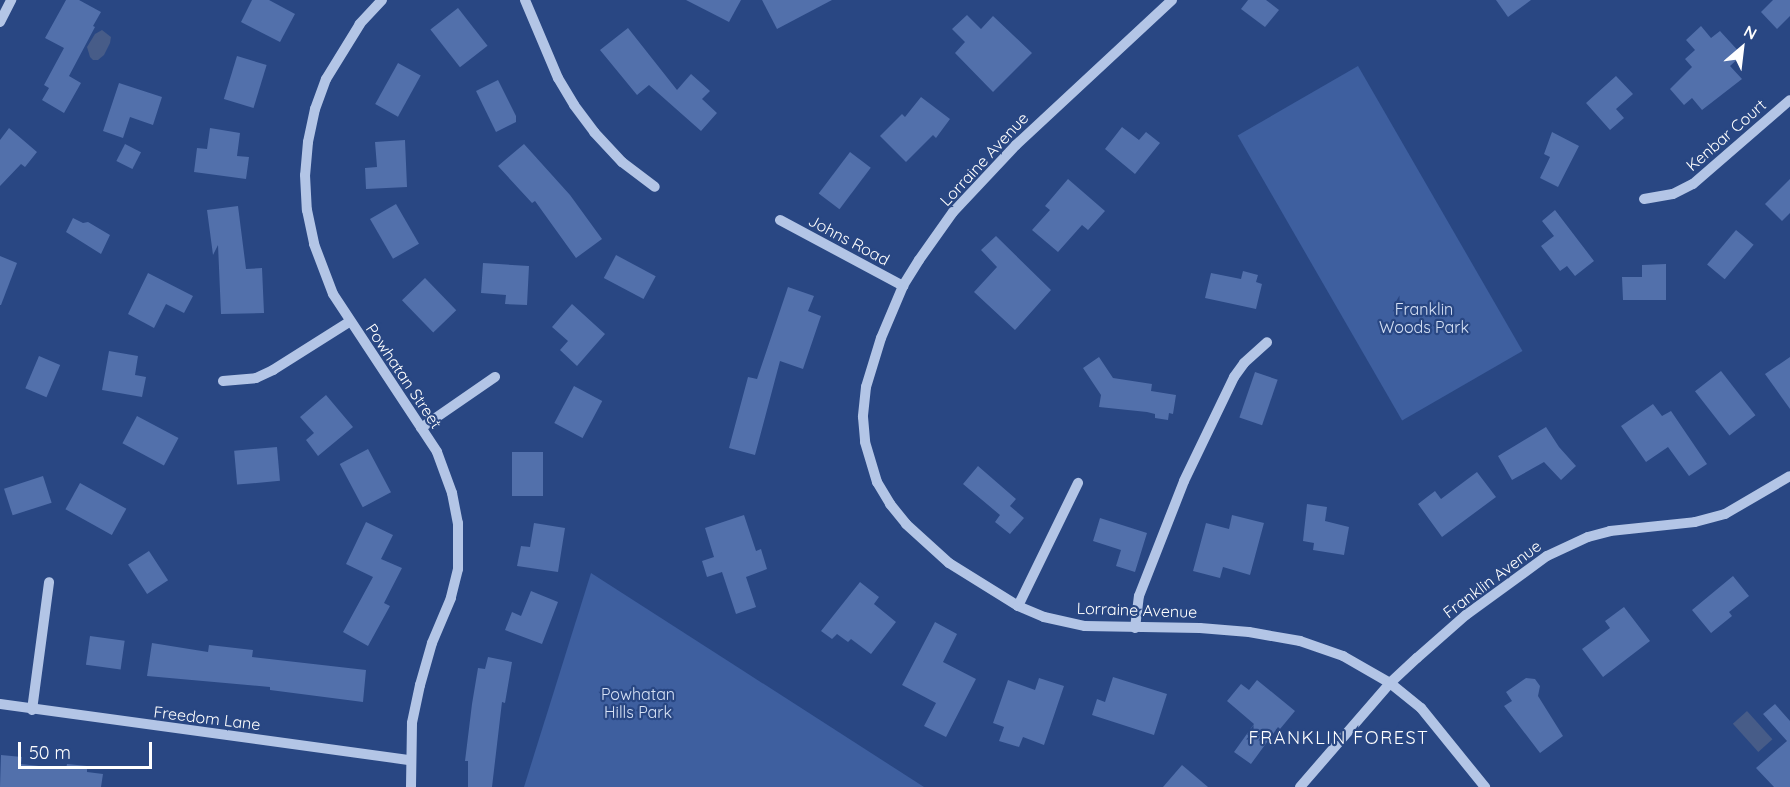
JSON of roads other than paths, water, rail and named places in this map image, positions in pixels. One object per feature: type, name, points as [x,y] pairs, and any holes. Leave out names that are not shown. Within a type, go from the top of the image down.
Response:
[{"type":"street","points":[[0,22],[11,0]]},
{"type":"street","points":[[525,0],[558,78],[574,105],[594,132],[622,162],[655,187]]},
{"type":"street","name":"Lorraine Avenue","points":[[1172,0],[1008,153],[953,212],[903,286],[881,338],[866,387],[863,417],[869,459],[890,504],[922,541],[949,563],[1018,606],[1044,617],[1085,626],[1200,628],[1278,636],[1342,656],[1390,683],[1421,708],[1485,787]]},
{"type":"street","name":"Powhatan Street","points":[[375,2],[345,45],[326,79],[315,109],[308,142],[305,175],[307,210],[314,244],[333,294],[349,322],[440,459],[452,493],[458,523],[459,553],[451,598],[432,643],[420,685],[410,760],[411,787]]},
{"type":"street","name":"Kenbar Court","points":[[1644,199],[1673,194],[1693,184],[1790,100]]},
{"type":"street","name":"Johns Road","points":[[780,220],[903,286]]},
{"type":"street","points":[[223,381],[256,378],[273,370],[349,322]]},
{"type":"street","points":[[1135,628],[1139,596],[1185,481],[1234,378],[1244,363],[1267,342]]},
{"type":"street","points":[[421,428],[495,377]]},
{"type":"street","name":"Franklin Avenue","points":[[1300,787],[1390,683],[1466,615],[1509,581],[1562,547],[1610,531],[1683,524],[1725,514],[1790,476]]},
{"type":"street","points":[[1018,606],[1078,483]]},
{"type":"street","points":[[32,710],[49,582]]},
{"type":"street","name":"Freedom Lane","points":[[0,704],[410,760]]},
{"type":"district","name":"FRANKLIN FOREST","points":[[1339,738]]},
{"type":"park label","name":"Franklin Woods Park","points":[[1424,318]]},
{"type":"park label","name":"Powhatan Hills Park","points":[[638,703]]}]
